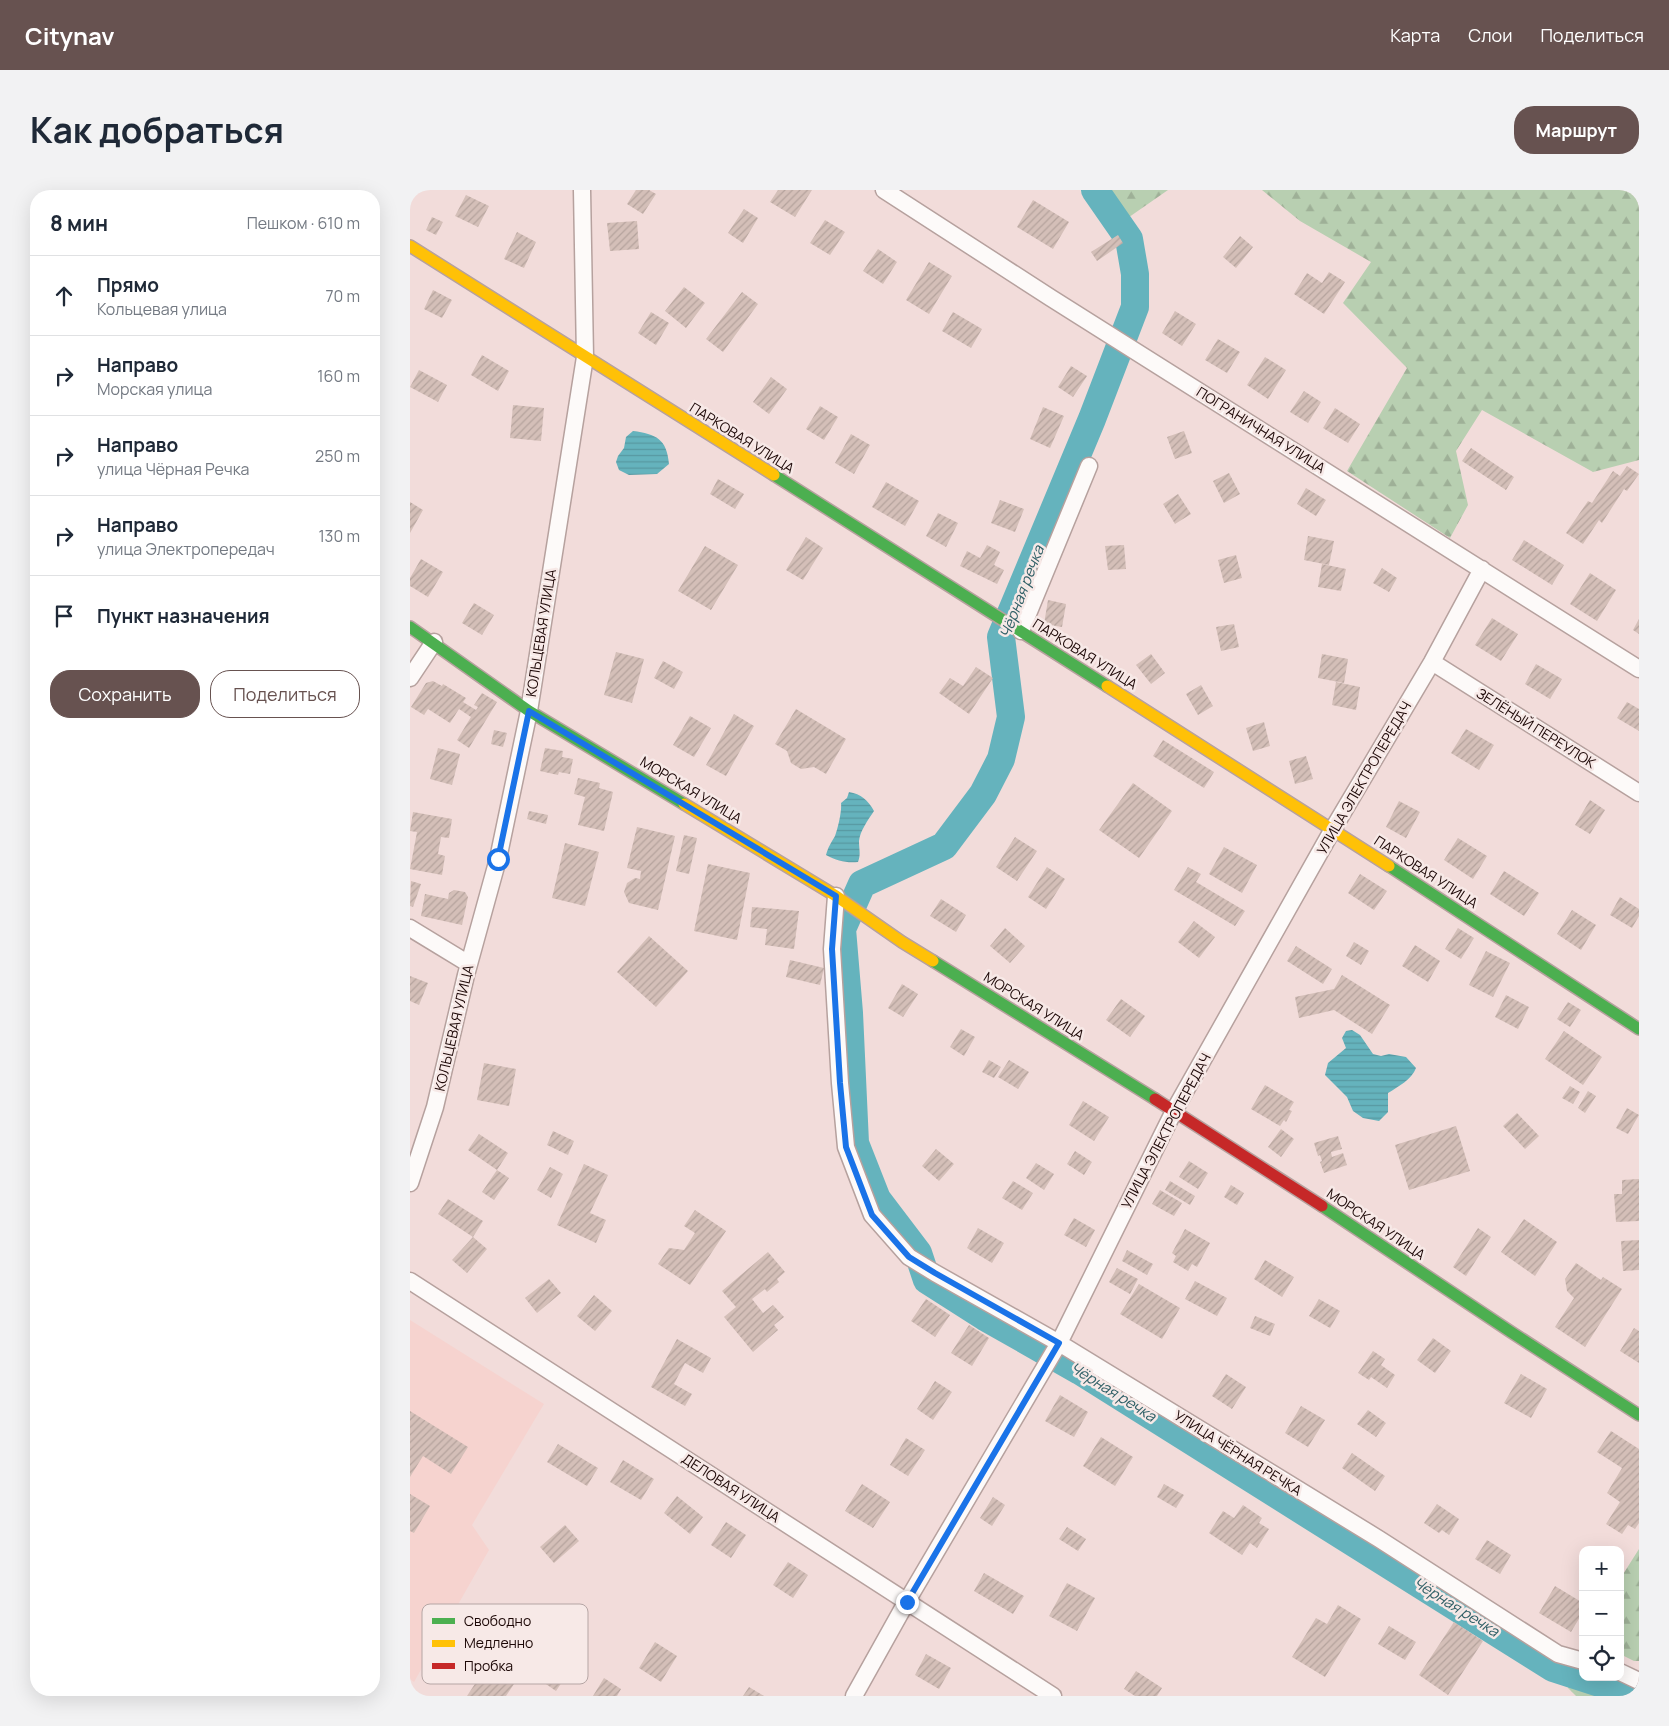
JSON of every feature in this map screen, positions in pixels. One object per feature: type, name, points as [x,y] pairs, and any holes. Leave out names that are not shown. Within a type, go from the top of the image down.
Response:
[{"type":"street","name":"КОЛЬЦЕВАЯ УЛИЦА","points":[[410,1183],[435,1107],[469,964],[498,859],[529,711],[585,357],[582,190]]},
{"type":"street","name":"ПОГРАНИЧНАЯ УЛИЦА","points":[[884,190],[1122,344],[1639,669]]},
{"type":"street","name":"ПАРКОВАЯ УЛИЦА","points":[[410,246],[1019,629],[1639,1029]]},
{"type":"street","points":[[1019,629],[1089,466]]},
{"type":"street","name":"УЛИЦА ЭЛЕКТРОПЕРЕДАЧ","points":[[854,1696],[1059,1343],[1174,1111],[1333,830],[1432,662],[1482,569]]},
{"type":"street","name":"МОРСКАЯ УЛИЦА","points":[[410,627],[434,642],[529,711],[865,915],[911,947],[1174,1111],[1334,1214],[1639,1415]]},
{"type":"street","points":[[410,678],[434,642]]},
{"type":"street","name":"ЗЕЛЁНЫЙ ПЕРЕУЛОК","points":[[1432,662],[1639,794]]},
{"type":"street","name":"УЛИЦА ЧЁРНАЯ РЕЧКА","points":[[838,898],[832,949],[846,1147],[872,1215],[909,1257],[1059,1343],[1370,1534],[1558,1654],[1579,1660]]},
{"type":"street","points":[[410,928],[469,964]]},
{"type":"street","name":"ДЕЛОВАЯ УЛИЦА","points":[[410,1281],[1053,1696]]},
{"type":"street","points":[[1624,1674],[1639,1681]]},
{"type":"shaded area","points":[[410,1320],[544,1404],[472,1525],[489,1550],[458,1604],[422,1604],[422,1668],[414,1682],[410,1679]]},
{"type":"green space","points":[[1092,190],[1168,190],[1122,222]]},
{"type":"green space","points":[[1262,190],[1639,190],[1639,460],[1593,472],[1482,410],[1456,451],[1468,505],[1450,538],[1347,471],[1407,368],[1343,303],[1371,262],[1300,221]]},
{"type":"green space","points":[[1639,1549],[1639,1661],[1634,1661],[1624,1656],[1624,1573]]},
{"type":"green space","points":[[1567,1679],[1603,1696],[1576,1696],[1568,1688]]},
{"type":"water","points":[[633,431],[654,436],[663,443],[669,464],[657,474],[629,475],[619,470],[616,462],[618,456],[624,448],[626,437]]},
{"type":"water","points":[[849,792],[864,798],[874,811],[860,837],[858,862],[842,861],[826,855],[835,836],[841,803],[847,798]]},
{"type":"water","points":[[1352,1030],[1360,1035],[1373,1054],[1406,1057],[1416,1068],[1408,1079],[1388,1093],[1388,1112],[1379,1121],[1363,1118],[1353,1111],[1347,1097],[1325,1075],[1328,1063],[1346,1048],[1342,1038],[1346,1031]]},
{"type":"building","points":[[636,190],[649,190],[656,194],[643,214],[627,204]]},
{"type":"building","points":[[778,190],[812,190],[795,217],[770,202]]},
{"type":"building","points":[[466,195],[489,206],[478,227],[455,216]]},
{"type":"building","points":[[1033,200],[1069,222],[1053,249],[1017,227]]},
{"type":"building","points":[[744,209],[758,218],[743,243],[728,233]]},
{"type":"building","points":[[432,217],[443,222],[436,235],[426,230]]},
{"type":"building","points":[[825,220],[845,232],[830,255],[810,243]]},
{"type":"building","points":[[637,221],[639,249],[610,251],[607,223]]},
{"type":"building","points":[[517,232],[536,242],[524,268],[504,259]]},
{"type":"building","points":[[1118,235],[1123,243],[1097,261],[1091,252]]},
{"type":"building","points":[[1240,236],[1253,247],[1236,268],[1223,257]]},
{"type":"building","points":[[878,249],[897,262],[883,284],[863,271]]},
{"type":"building","points":[[929,262],[952,276],[929,314],[906,300]]},
{"type":"building","points":[[1329,272],[1345,282],[1324,314],[1294,294],[1307,273],[1322,283]]},
{"type":"building","points":[[684,287],[705,303],[686,328],[665,311]]},
{"type":"building","points":[[433,290],[452,300],[442,318],[424,309]]},
{"type":"building","points":[[742,292],[758,304],[723,352],[706,339]]},
{"type":"building","points":[[1175,311],[1196,324],[1182,346],[1162,333]]},
{"type":"building","points":[[651,312],[669,323],[656,345],[638,333]]},
{"type":"building","points":[[953,312],[982,329],[971,348],[942,331]]},
{"type":"building","points":[[1218,339],[1240,352],[1227,373],[1205,360]]},
{"type":"building","points":[[482,355],[509,371],[498,391],[471,375]]},
{"type":"building","points":[[1265,357],[1286,370],[1268,399],[1247,385]]},
{"type":"building","points":[[1071,366],[1087,376],[1073,397],[1058,387]]},
{"type":"building","points":[[419,370],[447,385],[438,402],[410,387]]},
{"type":"building","points":[[771,377],[787,389],[769,414],[753,402]]},
{"type":"building","points":[[1304,391],[1321,402],[1308,423],[1290,412]]},
{"type":"building","points":[[513,405],[544,408],[541,441],[510,438]]},
{"type":"building","points":[[820,406],[838,417],[824,440],[806,429]]},
{"type":"building","points":[[1043,407],[1064,416],[1050,448],[1030,439]]},
{"type":"building","points":[[1335,408],[1360,424],[1348,443],[1323,428]]},
{"type":"building","points":[[1184,431],[1192,453],[1175,459],[1167,437]]},
{"type":"building","points":[[851,434],[870,445],[854,474],[835,463]]},
{"type":"building","points":[[1471,448],[1514,477],[1506,490],[1462,461]]},
{"type":"building","points":[[1627,466],[1639,474],[1627,491],[1624,489],[1602,523],[1599,520],[1583,544],[1566,533],[1588,501],[1592,503],[1613,471],[1620,476]]},
{"type":"building","points":[[1229,473],[1240,494],[1224,503],[1213,481]]},
{"type":"building","points":[[718,479],[744,494],[735,509],[710,494]]},
{"type":"building","points":[[886,482],[919,501],[905,526],[872,507]]},
{"type":"building","points":[[1306,488],[1326,500],[1316,516],[1297,504]]},
{"type":"building","points":[[1178,494],[1191,514],[1175,524],[1163,504]]},
{"type":"building","points":[[1000,500],[1024,509],[1015,532],[991,523]]},
{"type":"building","points":[[410,502],[423,510],[410,533]]},
{"type":"building","points":[[938,513],[958,523],[946,547],[926,536]]},
{"type":"building","points":[[1308,536],[1334,541],[1329,565],[1304,560]]},
{"type":"building","points":[[806,537],[823,548],[803,580],[786,570]]},
{"type":"building","points":[[1524,540],[1564,565],[1552,585],[1512,560]]},
{"type":"building","points":[[987,545],[1000,552],[994,565],[1004,570],[997,584],[960,566],[967,551],[980,558]]},
{"type":"building","points":[[1124,545],[1126,569],[1108,570],[1105,546]]},
{"type":"building","points":[[705,546],[738,565],[711,610],[678,591]]},
{"type":"building","points":[[1236,555],[1242,578],[1224,583],[1218,560]]},
{"type":"building","points":[[421,559],[443,572],[428,597],[410,586],[410,578]]},
{"type":"building","points":[[1322,564],[1346,569],[1341,591],[1318,587]]},
{"type":"building","points":[[1382,568],[1397,578],[1389,592],[1373,583]]},
{"type":"building","points":[[1590,573],[1616,590],[1597,621],[1570,604]]},
{"type":"building","points":[[1048,600],[1066,604],[1062,627],[1044,624]]},
{"type":"building","points":[[474,603],[494,615],[482,635],[462,623]]},
{"type":"building","points":[[1492,618],[1518,634],[1501,661],[1475,645]]},
{"type":"building","points":[[1639,619],[1639,634],[1633,630]]},
{"type":"building","points":[[1234,624],[1239,647],[1221,651],[1216,627]]},
{"type":"building","points":[[616,652],[644,659],[632,703],[604,695]]},
{"type":"building","points":[[1151,654],[1165,673],[1151,684],[1136,665]]},
{"type":"building","points":[[1322,654],[1348,659],[1344,683],[1318,678]]},
{"type":"building","points":[[663,661],[683,672],[674,689],[654,678]]},
{"type":"building","points":[[1536,664],[1562,679],[1550,699],[1525,684]]},
{"type":"building","points":[[976,667],[993,678],[969,714],[939,693],[950,678],[963,686]]},
{"type":"building","points":[[433,681],[442,686],[443,684],[466,698],[463,702],[476,710],[478,707],[474,705],[482,693],[497,702],[469,748],[457,740],[471,717],[459,709],[450,723],[428,709],[424,715],[411,707],[426,683]]},
{"type":"building","points":[[1336,682],[1360,687],[1356,710],[1332,705]]},
{"type":"building","points":[[1201,685],[1213,706],[1198,715],[1186,694]]},
{"type":"building","points":[[1627,702],[1639,709],[1639,731],[1617,718]]},
{"type":"building","points":[[796,709],[846,739],[826,774],[814,767],[801,769],[791,763],[787,751],[775,744]]},
{"type":"building","points":[[734,714],[754,726],[726,776],[706,765]]},
{"type":"building","points":[[690,716],[711,728],[694,757],[673,745]]},
{"type":"building","points":[[1264,722],[1270,746],[1253,751],[1246,728]]},
{"type":"building","points":[[1466,729],[1494,745],[1479,770],[1451,753]]},
{"type":"building","points":[[494,730],[507,733],[503,747],[491,744]]},
{"type":"building","points":[[1163,740],[1214,772],[1204,788],[1153,756]]},
{"type":"building","points":[[438,748],[460,754],[452,785],[430,779]]},
{"type":"building","points":[[545,748],[563,751],[562,757],[573,759],[570,774],[559,772],[558,775],[540,771]]},
{"type":"building","points":[[1306,756],[1313,779],[1295,784],[1289,761]]},
{"type":"building","points":[[578,778],[600,783],[599,788],[613,792],[604,831],[578,825],[585,797],[574,794]]},
{"type":"building","points":[[1133,783],[1172,811],[1139,858],[1099,830]]},
{"type":"building","points":[[1590,800],[1605,810],[1590,834],[1575,825]]},
{"type":"building","points":[[1399,801],[1420,812],[1406,838],[1386,827]]},
{"type":"building","points":[[529,811],[548,815],[546,824],[527,819]]},
{"type":"building","points":[[413,812],[452,819],[449,838],[441,837],[438,854],[445,856],[442,875],[410,869],[417,832],[410,831]]},
{"type":"building","points":[[637,827],[675,836],[658,910],[629,903],[624,892],[627,883],[635,878],[640,879],[641,871],[627,868]]},
{"type":"building","points":[[684,835],[697,838],[689,874],[676,871]]},
{"type":"building","points":[[1015,837],[1037,851],[1017,881],[996,867]]},
{"type":"building","points":[[1458,838],[1487,856],[1473,879],[1444,860]]},
{"type":"building","points":[[565,843],[599,852],[585,906],[552,898]]},
{"type":"building","points":[[1224,847],[1257,865],[1242,893],[1209,874]]},
{"type":"building","points":[[708,864],[750,873],[737,940],[694,931]]},
{"type":"building","points":[[1047,867],[1065,879],[1046,909],[1028,897]]},
{"type":"building","points":[[1188,867],[1201,874],[1196,882],[1245,911],[1235,926],[1174,890]]},
{"type":"building","points":[[1504,871],[1539,893],[1524,916],[1490,894]]},
{"type":"building","points":[[1360,874],[1387,891],[1374,910],[1348,893]]},
{"type":"building","points":[[411,881],[421,884],[413,907],[410,906]]},
{"type":"building","points":[[454,890],[465,892],[468,897],[462,925],[421,916],[425,894],[448,899],[449,893]]},
{"type":"building","points":[[1620,897],[1639,909],[1639,916],[1632,928],[1610,915]]},
{"type":"building","points":[[941,899],[966,915],[956,932],[930,916]]},
{"type":"building","points":[[752,907],[799,911],[794,949],[765,945],[767,929],[750,927]]},
{"type":"building","points":[[1572,910],[1596,925],[1581,950],[1557,934]]},
{"type":"building","points":[[1194,921],[1215,937],[1199,958],[1178,942]]},
{"type":"building","points":[[1005,928],[1025,946],[1010,963],[990,946]]},
{"type":"building","points":[[1458,928],[1474,938],[1461,959],[1445,949]]},
{"type":"building","points":[[649,936],[688,971],[656,1007],[617,972]]},
{"type":"building","points":[[1354,942],[1369,951],[1361,965],[1346,956]]},
{"type":"building","points":[[1415,945],[1440,961],[1428,982],[1402,966]]},
{"type":"building","points":[[1296,946],[1332,969],[1323,984],[1287,961]]},
{"type":"building","points":[[1486,951],[1510,963],[1493,997],[1469,985]]},
{"type":"building","points":[[790,960],[824,968],[820,985],[786,977]]},
{"type":"building","points":[[1342,975],[1390,1005],[1372,1034],[1334,1010],[1299,1018],[1295,997],[1334,989]]},
{"type":"building","points":[[410,976],[428,983],[419,1005],[410,1001]]},
{"type":"building","points":[[902,984],[918,994],[903,1017],[888,1008]]},
{"type":"building","points":[[1506,995],[1529,1007],[1518,1029],[1495,1017]]},
{"type":"building","points":[[1121,999],[1145,1016],[1130,1037],[1106,1020]]},
{"type":"building","points":[[1568,1002],[1581,1010],[1570,1027],[1557,1019]]},
{"type":"building","points":[[961,1029],[975,1037],[964,1056],[950,1047]]},
{"type":"building","points":[[1564,1031],[1602,1057],[1583,1085],[1545,1059]]},
{"type":"building","points":[[989,1060],[1001,1067],[994,1078],[982,1072]]},
{"type":"building","points":[[1009,1060],[1029,1072],[1018,1089],[998,1077]]},
{"type":"building","points":[[484,1063],[516,1069],[509,1106],[477,1100]]},
{"type":"building","points":[[1265,1085],[1294,1102],[1289,1110],[1292,1111],[1286,1122],[1284,1120],[1280,1126],[1251,1109]]},
{"type":"building","points":[[1570,1086],[1580,1092],[1573,1104],[1562,1098]]},
{"type":"building","points":[[1588,1091],[1596,1096],[1585,1113],[1578,1108]]},
{"type":"building","points":[[1083,1101],[1109,1117],[1094,1141],[1069,1125]]},
{"type":"building","points":[[1627,1108],[1639,1115],[1628,1134],[1616,1128]]},
{"type":"building","points":[[1517,1113],[1539,1136],[1525,1149],[1503,1126]]},
{"type":"building","points":[[1456,1126],[1470,1171],[1409,1190],[1395,1145]]},
{"type":"building","points":[[1281,1129],[1294,1139],[1281,1157],[1268,1147]]},
{"type":"building","points":[[553,1131],[574,1141],[568,1155],[547,1145]]},
{"type":"building","points":[[479,1134],[508,1153],[497,1170],[468,1150]]},
{"type":"building","points":[[1338,1136],[1342,1149],[1331,1152],[1332,1157],[1343,1153],[1347,1165],[1324,1173],[1320,1162],[1322,1161],[1320,1155],[1318,1156],[1314,1143]]},
{"type":"building","points":[[936,1149],[954,1164],[939,1181],[922,1166]]},
{"type":"building","points":[[1075,1151],[1092,1162],[1084,1175],[1067,1164]]},
{"type":"building","points":[[1189,1161],[1208,1173],[1198,1189],[1179,1177]]},
{"type":"building","points":[[1036,1163],[1054,1174],[1044,1190],[1026,1178]]},
{"type":"building","points":[[584,1164],[608,1175],[590,1213],[606,1220],[596,1243],[557,1225]]},
{"type":"building","points":[[550,1167],[563,1174],[551,1198],[537,1190]]},
{"type":"building","points":[[497,1170],[509,1178],[494,1200],[482,1192]]},
{"type":"building","points":[[1639,1179],[1639,1221],[1616,1222],[1614,1194],[1622,1194],[1622,1180]]},
{"type":"building","points":[[1013,1181],[1033,1193],[1022,1210],[1002,1198]]},
{"type":"building","points":[[1170,1181],[1195,1196],[1190,1205],[1165,1190]]},
{"type":"building","points":[[1231,1185],[1244,1193],[1237,1205],[1224,1197]]},
{"type":"building","points":[[1160,1190],[1182,1203],[1174,1216],[1152,1204]]},
{"type":"building","points":[[448,1199],[483,1221],[473,1237],[438,1214]]},
{"type":"building","points":[[695,1210],[726,1231],[690,1285],[658,1264],[669,1248],[684,1250],[695,1233],[684,1226]]},
{"type":"building","points":[[1074,1218],[1095,1230],[1086,1247],[1064,1235]]},
{"type":"building","points":[[1524,1219],[1557,1242],[1535,1276],[1501,1252]]},
{"type":"building","points":[[978,1228],[1004,1243],[992,1263],[967,1248]]},
{"type":"building","points":[[1478,1228],[1491,1237],[1466,1276],[1453,1267]]},
{"type":"building","points":[[1185,1229],[1210,1243],[1197,1267],[1192,1264],[1188,1271],[1173,1262],[1176,1256],[1172,1253]]},
{"type":"building","points":[[473,1237],[487,1249],[467,1273],[452,1260]]},
{"type":"building","points":[[1639,1240],[1639,1270],[1623,1271],[1621,1241]]},
{"type":"building","points":[[1127,1250],[1153,1264],[1147,1275],[1122,1261]]},
{"type":"building","points":[[768,1252],[785,1272],[777,1279],[779,1282],[767,1292],[765,1289],[752,1299],[763,1313],[773,1305],[784,1317],[774,1325],[778,1330],[753,1352],[724,1317],[736,1307],[722,1291]]},
{"type":"building","points":[[1265,1260],[1294,1277],[1282,1297],[1254,1279]]},
{"type":"building","points":[[1576,1263],[1601,1280],[1603,1277],[1622,1289],[1585,1347],[1555,1327],[1574,1298],[1567,1291],[1565,1279]]},
{"type":"building","points":[[1117,1268],[1138,1279],[1130,1294],[1109,1282]]},
{"type":"building","points":[[549,1279],[561,1293],[537,1313],[525,1298]]},
{"type":"building","points":[[1195,1281],[1227,1298],[1217,1316],[1185,1299]]},
{"type":"building","points":[[1139,1284],[1180,1308],[1162,1339],[1120,1314]]},
{"type":"building","points":[[594,1295],[612,1311],[595,1331],[577,1316]]},
{"type":"building","points":[[926,1299],[950,1315],[935,1337],[911,1321]]},
{"type":"building","points":[[1319,1299],[1340,1311],[1330,1328],[1309,1316]]},
{"type":"building","points":[[1255,1316],[1275,1324],[1270,1336],[1250,1328]]},
{"type":"building","points":[[969,1325],[989,1338],[972,1366],[951,1353]]},
{"type":"building","points":[[1634,1328],[1639,1331],[1639,1363],[1620,1351]]},
{"type":"building","points":[[1433,1338],[1451,1351],[1435,1373],[1417,1360]]},
{"type":"building","points":[[677,1339],[711,1358],[703,1373],[685,1363],[674,1384],[692,1394],[685,1406],[651,1387]]},
{"type":"building","points":[[1373,1351],[1385,1359],[1381,1365],[1395,1375],[1387,1388],[1371,1377],[1369,1380],[1358,1373]]},
{"type":"building","points":[[1226,1374],[1246,1387],[1232,1409],[1212,1396]]},
{"type":"building","points":[[1521,1374],[1547,1389],[1531,1418],[1504,1403]]},
{"type":"building","points":[[935,1381],[952,1392],[933,1420],[917,1409]]},
{"type":"building","points":[[1060,1395],[1088,1412],[1074,1437],[1045,1421]]},
{"type":"building","points":[[1301,1406],[1325,1420],[1308,1447],[1285,1433]]},
{"type":"building","points":[[1368,1410],[1386,1423],[1376,1437],[1357,1424]]},
{"type":"building","points":[[410,1411],[468,1447],[451,1474],[423,1456],[410,1477]]},
{"type":"building","points":[[1611,1431],[1639,1449],[1639,1523],[1635,1529],[1628,1525],[1622,1534],[1606,1524],[1620,1502],[1607,1493],[1622,1468],[1597,1452]]},
{"type":"building","points":[[1101,1437],[1133,1457],[1115,1486],[1083,1466]]},
{"type":"building","points":[[906,1438],[925,1450],[908,1476],[890,1465]]},
{"type":"building","points":[[558,1444],[598,1468],[587,1486],[547,1462]]},
{"type":"building","points":[[1352,1453],[1385,1476],[1375,1491],[1342,1468]]},
{"type":"building","points":[[623,1460],[654,1479],[641,1500],[610,1482]]},
{"type":"building","points":[[862,1484],[890,1502],[873,1528],[845,1511]]},
{"type":"building","points":[[1164,1484],[1184,1495],[1176,1508],[1157,1497]]},
{"type":"building","points":[[410,1494],[430,1506],[414,1533],[410,1531]]},
{"type":"building","points":[[677,1496],[703,1517],[690,1534],[664,1513]]},
{"type":"building","points":[[993,1497],[1005,1505],[992,1526],[980,1518]]},
{"type":"building","points":[[1437,1504],[1459,1519],[1449,1535],[1442,1530],[1439,1533],[1424,1523]]},
{"type":"building","points":[[1243,1505],[1262,1518],[1259,1523],[1269,1529],[1257,1548],[1250,1543],[1242,1555],[1209,1533],[1223,1511],[1234,1518]]},
{"type":"building","points":[[726,1522],[746,1535],[731,1558],[711,1545]]},
{"type":"building","points":[[565,1525],[579,1541],[554,1563],[540,1547]]},
{"type":"building","points":[[1067,1527],[1086,1539],[1078,1551],[1059,1539]]},
{"type":"building","points":[[1487,1540],[1511,1555],[1500,1574],[1475,1559]]},
{"type":"building","points":[[788,1562],[808,1575],[793,1598],[773,1585]]},
{"type":"building","points":[[984,1573],[1024,1596],[1013,1614],[974,1591]]},
{"type":"building","points":[[1067,1583],[1095,1598],[1077,1631],[1049,1616]]},
{"type":"building","points":[[1555,1586],[1579,1601],[1579,1619],[1571,1632],[1539,1613]]},
{"type":"building","points":[[1338,1605],[1361,1619],[1325,1677],[1292,1657],[1316,1618],[1327,1624]]},
{"type":"building","points":[[1454,1622],[1483,1641],[1448,1695],[1419,1675]]},
{"type":"building","points":[[1389,1626],[1416,1642],[1405,1660],[1378,1644]]},
{"type":"building","points":[[655,1642],[677,1656],[661,1682],[639,1668]]},
{"type":"building","points":[[926,1654],[951,1668],[939,1689],[915,1675]]},
{"type":"building","points":[[1136,1671],[1162,1688],[1157,1696],[1135,1696],[1124,1689]]},
{"type":"building","points":[[604,1678],[621,1689],[617,1696],[593,1696]]},
{"type":"building","points":[[475,1684],[514,1684],[506,1696],[467,1696]]},
{"type":"building","points":[[546,1684],[561,1684],[556,1691]]},
{"type":"building","points":[[749,1687],[764,1696],[743,1696]]},
{"type":"waterway","name":"Чёрная речка","points":[[1095,190],[1129,239],[1135,274],[1135,307],[1092,419],[1001,637],[1011,717],[1001,759],[983,794],[944,846],[862,884],[842,929],[849,1013],[855,1143],[877,1199],[918,1253],[927,1280],[985,1317],[1080,1371],[1553,1668],[1612,1687],[1628,1696]]},
{"type":"traffic: fast","points":[[774,475],[1107,686]]},
{"type":"traffic: fast","points":[[410,627],[529,711],[684,804]]},
{"type":"traffic: fast","points":[[1389,866],[1639,1029]]},
{"type":"traffic: fast","points":[[933,961],[1155,1099]]},
{"type":"traffic: fast","points":[[1322,1206],[1639,1415]]},
{"type":"traffic: slow","points":[[410,246],[774,475]]},
{"type":"traffic: slow","points":[[1107,686],[1389,866]]},
{"type":"traffic: slow","points":[[684,804],[836,896],[933,961]]},
{"type":"traffic: jam","points":[[1155,1099],[1322,1206]]},
{"type":"route","points":[[498,859],[529,711],[836,896],[832,949],[846,1147],[872,1215],[909,1257],[1059,1343],[907,1602]]}]
